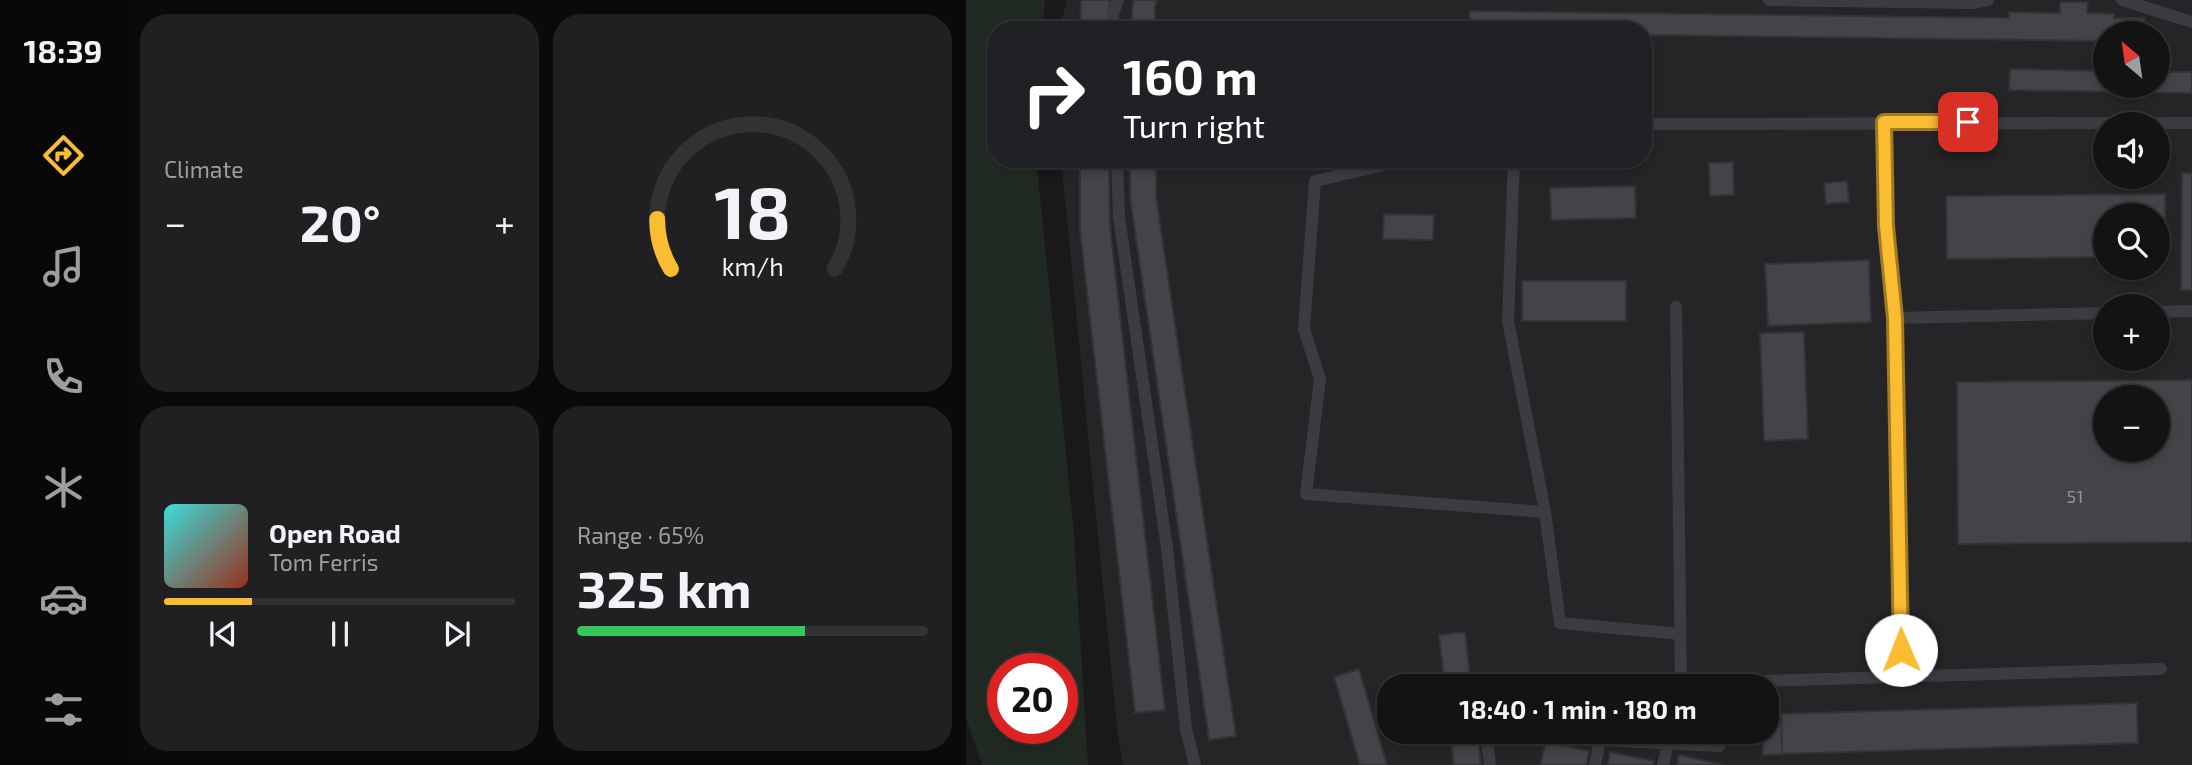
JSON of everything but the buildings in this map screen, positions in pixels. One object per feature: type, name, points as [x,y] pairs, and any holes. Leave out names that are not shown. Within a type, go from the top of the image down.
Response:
[{"type":"lane","points":[[1113,21],[1118,0]]},
{"type":"lane","points":[[1769,0],[1974,3],[1988,0]]},
{"type":"lane","points":[[2122,0],[2192,22]]},
{"type":"lane","points":[[1884,122],[1886,226],[1895,318],[1902,678]]},
{"type":"lane","points":[[1652,124],[2192,123]]},
{"type":"lane","points":[[1117,168],[1119,217],[1167,548],[1186,729],[1195,765]]},
{"type":"lane","points":[[1371,168],[1315,181],[1304,329],[1320,379],[1306,494],[1545,512]]},
{"type":"lane","points":[[1514,168],[1508,321],[1545,512],[1560,623],[1680,634]]},
{"type":"lane","points":[[1676,307],[1681,680],[1728,682],[2161,669]]},
{"type":"lane","points":[[2170,312],[2192,311]]},
{"type":"lane","points":[[1895,318],[2093,313]]},
{"type":"lane","points":[[1487,744],[1490,765]]},
{"type":"lane","points":[[1595,765],[1599,744]]},
{"type":"lane","points":[[1663,765],[1668,744],[1719,747]]},
{"type":"shaded area","points":[[966,0],[1045,0],[1043,21],[987,21],[987,168],[1037,168],[1073,522],[1088,765],[982,765],[966,718]]},
{"type":"shaded area","points":[[1067,0],[2192,0],[2192,765],[1123,765],[1117,729],[1062,168],[1652,168],[1652,21],[1061,21]]},
{"type":"route","points":[[1901,650],[1895,318],[1886,226],[1884,122],[1968,122]]}]
